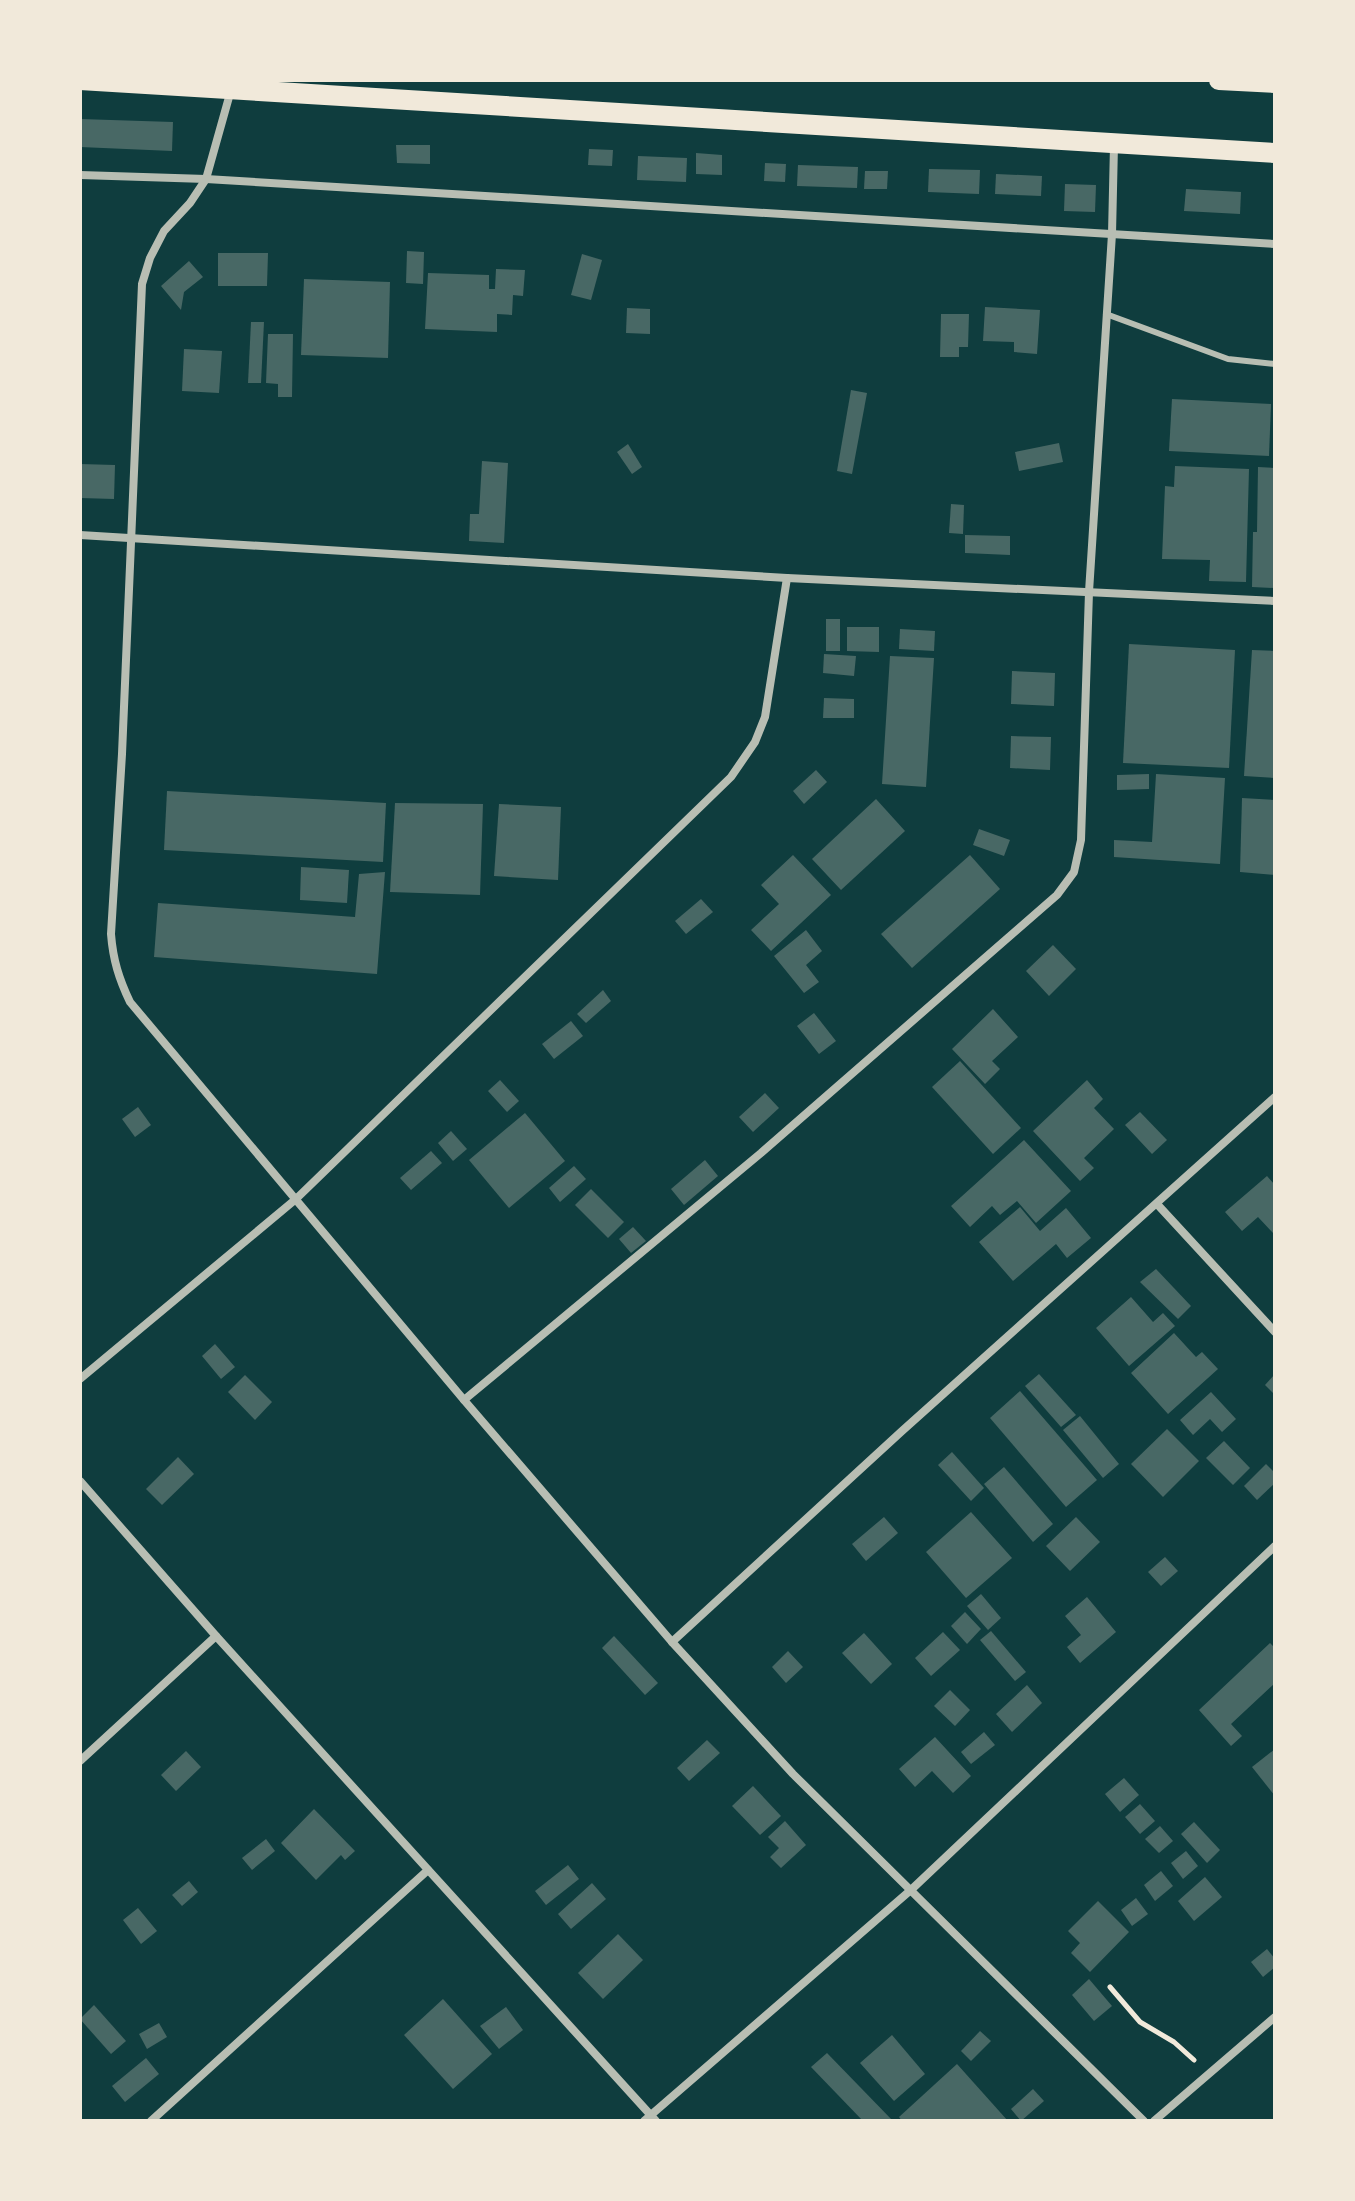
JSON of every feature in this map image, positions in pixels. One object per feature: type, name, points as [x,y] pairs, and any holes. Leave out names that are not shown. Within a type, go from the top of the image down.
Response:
[{"type":"main road","points":[[80,80],[174,83],[231,90],[1275,153]]},
{"type":"main road","points":[[1219,80],[1275,83]]},
{"type":"street","points":[[231,90],[206,179],[190,203],[164,231],[150,258],[142,284],[122,754],[111,934],[118,978],[130,1002],[672,1642],[793,1774],[1144,2121]]},
{"type":"street","points":[[464,1400],[761,1153],[1057,895],[1074,872],[1081,840],[1089,592],[1112,234],[1114,144]]},
{"type":"street","points":[[80,175],[206,179],[1275,244]]},
{"type":"street","points":[[80,535],[787,578],[1275,601]]},
{"type":"street","points":[[80,1379],[296,1199],[731,777],[755,742],[765,717],[787,578]]},
{"type":"street","points":[[672,1642],[1275,1097]]},
{"type":"street","points":[[1157,1204],[1275,1332]]},
{"type":"street","points":[[80,1481],[650,2119],[912,1889],[1275,1546]]},
{"type":"street","points":[[80,1761],[216,1636]]},
{"type":"street","points":[[151,2121],[428,1870]]},
{"type":"street","points":[[1154,2121],[1275,2017]]},
{"type":"lane","points":[[1106,314],[1228,359],[1275,364]]},
{"type":"path","points":[[1110,1987],[1140,2022],[1174,2042],[1209,2074]]},
{"type":"building","points":[[80,119],[173,122],[172,151],[80,147]]},
{"type":"building","points":[[396,145],[430,145],[430,164],[397,163]]},
{"type":"building","points":[[589,149],[613,150],[612,166],[588,165]]},
{"type":"building","points":[[696,153],[722,155],[722,175],[696,174]]},
{"type":"building","points":[[638,156],[687,158],[686,182],[637,180]]},
{"type":"building","points":[[765,163],[786,164],[785,182],[764,181]]},
{"type":"building","points":[[798,165],[858,167],[857,188],[797,186]]},
{"type":"building","points":[[929,169],[980,170],[979,194],[928,192]]},
{"type":"building","points":[[865,171],[888,171],[887,189],[864,189]]},
{"type":"building","points":[[996,174],[1042,176],[1041,196],[995,194]]},
{"type":"building","points":[[1065,184],[1096,185],[1095,212],[1064,211]]},
{"type":"building","points":[[1186,189],[1241,192],[1240,214],[1184,211]]},
{"type":"building","points":[[407,251],[424,252],[423,284],[406,283]]},
{"type":"building","points":[[218,253],[268,253],[267,286],[218,286]]},
{"type":"building","points":[[582,254],[602,260],[591,300],[571,295]]},
{"type":"building","points":[[189,261],[203,277],[184,292],[181,310],[161,286]]},
{"type":"building","points":[[496,269],[525,270],[523,296],[513,295],[512,315],[497,314],[497,332],[425,329],[428,273],[489,275],[489,289],[495,289]]},
{"type":"building","points":[[304,279],[390,282],[388,358],[301,355]]},
{"type":"building","points":[[985,307],[1040,310],[1037,354],[1014,352],[1014,342],[983,341]]},
{"type":"building","points":[[627,308],[650,309],[650,334],[626,333]]},
{"type":"building","points":[[941,314],[969,314],[968,347],[959,347],[959,357],[940,357]]},
{"type":"building","points":[[251,322],[264,322],[261,383],[248,383]]},
{"type":"building","points":[[268,334],[293,334],[292,397],[278,397],[278,384],[266,383]]},
{"type":"building","points":[[184,349],[222,351],[219,393],[182,391]]},
{"type":"building","points":[[851,390],[867,393],[852,474],[837,471]]},
{"type":"building","points":[[1172,399],[1271,404],[1269,456],[1169,451]]},
{"type":"building","points":[[1059,443],[1063,462],[1019,471],[1015,452]]},
{"type":"building","points":[[628,444],[642,467],[632,474],[617,452]]},
{"type":"building","points":[[482,461],[508,463],[504,543],[469,541],[470,514],[479,514]]},
{"type":"building","points":[[80,464],[115,465],[114,499],[80,498]]},
{"type":"building","points":[[1175,466],[1249,469],[1246,582],[1209,581],[1210,560],[1162,559],[1165,486],[1174,487]]},
{"type":"building","points":[[1258,467],[1275,468],[1274,588],[1252,587]]},
{"type":"building","points":[[951,504],[964,505],[963,534],[949,533]]},
{"type":"building","points":[[965,535],[1010,536],[1010,555],[965,553]]},
{"type":"building","points":[[826,619],[840,619],[840,651],[826,651]]},
{"type":"building","points":[[847,627],[879,627],[879,652],[847,651]]},
{"type":"building","points":[[900,629],[935,631],[934,651],[899,649]]},
{"type":"building","points":[[1129,644],[1235,650],[1229,768],[1123,763]]},
{"type":"building","points":[[1252,650],[1275,651],[1275,778],[1244,776]]},
{"type":"building","points":[[824,654],[856,656],[854,676],[823,673]]},
{"type":"building","points":[[890,656],[934,658],[926,787],[882,784]]},
{"type":"building","points":[[1012,671],[1055,673],[1054,706],[1011,704]]},
{"type":"building","points":[[824,698],[854,699],[854,718],[823,718]]},
{"type":"building","points":[[1011,736],[1051,737],[1050,770],[1010,768]]},
{"type":"building","points":[[816,770],[827,782],[804,804],[793,791]]},
{"type":"building","points":[[1149,774],[1149,789],[1117,790],[1117,775]]},
{"type":"building","points":[[1156,774],[1225,778],[1220,864],[1114,857],[1114,840],[1152,842]]},
{"type":"building","points":[[167,791],[386,803],[383,862],[164,850]]},
{"type":"building","points":[[1242,798],[1275,800],[1275,875],[1240,872]]},
{"type":"building","points":[[876,799],[905,831],[841,890],[812,859]]},
{"type":"building","points":[[395,803],[483,804],[480,895],[390,892]]},
{"type":"building","points":[[499,804],[561,807],[558,880],[494,876]]},
{"type":"building","points":[[979,829],[1010,840],[1004,856],[973,845]]},
{"type":"building","points":[[793,855],[831,895],[771,951],[751,930],[779,904],[761,885]]},
{"type":"building","points":[[970,855],[1000,889],[912,968],[881,934]]},
{"type":"building","points":[[301,867],[349,870],[347,903],[300,900]]},
{"type":"building","points":[[385,872],[377,974],[154,957],[158,903],[355,917],[359,874]]},
{"type":"building","points":[[701,899],[713,912],[686,934],[675,921]]},
{"type":"building","points":[[806,930],[822,951],[806,965],[819,982],[804,993],[774,956]]},
{"type":"building","points":[[1053,945],[1076,969],[1049,996],[1026,971]]},
{"type":"building","points":[[603,990],[611,1001],[586,1023],[577,1014]]},
{"type":"building","points":[[993,1009],[1018,1037],[992,1061],[1000,1069],[985,1084],[952,1049]]},
{"type":"building","points":[[814,1013],[836,1041],[819,1054],[797,1026]]},
{"type":"building","points":[[571,1021],[583,1036],[554,1059],[542,1044]]},
{"type":"building","points":[[960,1061],[1021,1128],[993,1154],[932,1087]]},
{"type":"building","points":[[500,1080],[519,1101],[507,1112],[488,1091]]},
{"type":"building","points":[[1087,1080],[1103,1099],[1094,1108],[1114,1129],[1084,1158],[1094,1168],[1080,1181],[1033,1131]]},
{"type":"building","points":[[765,1093],[779,1108],[753,1132],[739,1117]]},
{"type":"building","points":[[138,1107],[151,1125],[135,1137],[122,1119]]},
{"type":"building","points":[[1140,1112],[1167,1140],[1152,1154],[1125,1125]]},
{"type":"building","points":[[525,1113],[565,1161],[509,1208],[469,1160]]},
{"type":"building","points":[[451,1131],[467,1149],[453,1161],[438,1143]]},
{"type":"building","points":[[1024,1140],[1071,1191],[1036,1223],[1017,1201],[1000,1215],[992,1206],[970,1227],[951,1206]]},
{"type":"building","points":[[431,1151],[442,1163],[411,1190],[400,1178]]},
{"type":"building","points":[[705,1160],[718,1176],[684,1205],[671,1189]]},
{"type":"building","points":[[574,1166],[586,1179],[560,1202],[549,1188]]},
{"type":"building","points":[[1267,1176],[1275,1185],[1275,1231],[1273,1233],[1258,1217],[1242,1231],[1225,1212]]},
{"type":"building","points":[[591,1189],[624,1222],[608,1238],[575,1205]]},
{"type":"building","points":[[1020,1207],[1040,1231],[1066,1208],[1091,1238],[1067,1258],[1056,1244],[1013,1281],[979,1242]]},
{"type":"building","points":[[633,1227],[646,1241],[631,1253],[619,1239]]},
{"type":"building","points":[[1156,1269],[1191,1306],[1178,1319],[1140,1282]]},
{"type":"building","points":[[1131,1297],[1153,1322],[1163,1313],[1175,1326],[1129,1366],[1096,1328]]},
{"type":"building","points":[[1174,1333],[1196,1357],[1202,1352],[1218,1369],[1168,1414],[1131,1373]]},
{"type":"building","points":[[215,1344],[235,1367],[221,1379],[202,1356]]},
{"type":"building","points":[[1039,1374],[1076,1415],[1061,1427],[1025,1386]]},
{"type":"building","points":[[1275,1374],[1275,1395],[1265,1385]]},
{"type":"building","points":[[245,1375],[272,1402],[255,1420],[228,1392]]},
{"type":"building","points":[[1020,1391],[1097,1480],[1066,1507],[990,1418]]},
{"type":"building","points":[[1211,1392],[1236,1419],[1222,1432],[1210,1419],[1193,1435],[1180,1420]]},
{"type":"building","points":[[1080,1416],[1119,1464],[1103,1478],[1063,1430]]},
{"type":"building","points":[[1167,1429],[1199,1461],[1163,1497],[1131,1464]]},
{"type":"building","points":[[1224,1441],[1250,1468],[1233,1485],[1206,1458]]},
{"type":"building","points":[[952,1452],[984,1488],[971,1501],[938,1465]]},
{"type":"building","points":[[178,1457],[194,1474],[162,1505],[146,1489]]},
{"type":"building","points":[[1266,1464],[1275,1473],[1275,1483],[1257,1500],[1244,1486]]},
{"type":"building","points":[[1004,1467],[1053,1524],[1033,1542],[984,1484]]},
{"type":"building","points":[[971,1512],[1012,1558],[966,1598],[926,1552]]},
{"type":"building","points":[[884,1517],[898,1533],[866,1561],[852,1544]]},
{"type":"building","points":[[1076,1517],[1100,1542],[1070,1571],[1046,1546]]},
{"type":"building","points":[[1165,1557],[1178,1571],[1161,1586],[1148,1572]]},
{"type":"building","points":[[981,1594],[1001,1618],[988,1630],[967,1606]]},
{"type":"building","points":[[1087,1597],[1116,1632],[1080,1663],[1067,1647],[1081,1635],[1065,1616]]},
{"type":"building","points":[[965,1612],[981,1629],[967,1644],[951,1626]]},
{"type":"building","points":[[991,1631],[1026,1672],[1015,1681],[980,1640]]},
{"type":"building","points":[[943,1632],[960,1650],[931,1676],[915,1658]]},
{"type":"building","points":[[864,1633],[892,1664],[871,1684],[842,1653]]},
{"type":"building","points":[[614,1636],[658,1683],[645,1695],[602,1648]]},
{"type":"building","points":[[1270,1643],[1275,1648],[1275,1683],[1231,1724],[1242,1736],[1231,1746],[1199,1710]]},
{"type":"building","points":[[788,1651],[803,1667],[786,1683],[772,1667]]},
{"type":"building","points":[[1027,1685],[1042,1703],[1012,1732],[996,1714]]},
{"type":"building","points":[[950,1690],[970,1710],[955,1726],[934,1706]]},
{"type":"building","points":[[984,1732],[995,1745],[971,1764],[961,1752]]},
{"type":"building","points":[[935,1737],[971,1776],[953,1793],[932,1771],[915,1787],[899,1769]]},
{"type":"building","points":[[707,1740],[720,1753],[689,1781],[677,1768]]},
{"type":"building","points":[[1275,1749],[1275,1796],[1252,1767]]},
{"type":"building","points":[[186,1751],[201,1767],[176,1791],[161,1775]]},
{"type":"building","points":[[1124,1778],[1139,1795],[1120,1812],[1105,1794]]},
{"type":"building","points":[[753,1786],[781,1816],[760,1835],[732,1806]]},
{"type":"building","points":[[1140,1804],[1155,1821],[1140,1834],[1125,1817]]},
{"type":"building","points":[[314,1809],[355,1851],[345,1860],[341,1855],[316,1880],[281,1843]]},
{"type":"building","points":[[785,1821],[806,1845],[781,1868],[770,1857],[779,1848],[768,1837]]},
{"type":"building","points":[[1194,1822],[1220,1850],[1207,1863],[1181,1834]]},
{"type":"building","points":[[1160,1826],[1173,1841],[1159,1853],[1145,1839]]},
{"type":"building","points":[[266,1839],[275,1851],[252,1870],[242,1858]]},
{"type":"building","points":[[1186,1851],[1198,1866],[1183,1879],[1171,1863]]},
{"type":"building","points":[[568,1865],[579,1879],[546,1905],[535,1891]]},
{"type":"building","points":[[1161,1871],[1173,1886],[1155,1901],[1144,1885]]},
{"type":"building","points":[[1205,1877],[1222,1897],[1194,1921],[1178,1901]]},
{"type":"building","points":[[189,1881],[198,1892],[182,1906],[172,1895]]},
{"type":"building","points":[[592,1883],[606,1899],[571,1929],[558,1914]]},
{"type":"building","points":[[1136,1898],[1148,1914],[1132,1926],[1121,1910]]},
{"type":"building","points":[[1098,1901],[1129,1932],[1090,1972],[1071,1953],[1080,1943],[1068,1931]]},
{"type":"building","points":[[138,1908],[157,1931],[141,1944],[123,1920]]},
{"type":"building","points":[[618,1934],[643,1960],[603,1999],[578,1973]]},
{"type":"building","points":[[1267,1949],[1275,1959],[1275,1967],[1263,1977],[1251,1962]]},
{"type":"building","points":[[1089,1979],[1112,2006],[1094,2021],[1072,1995]]},
{"type":"building","points":[[443,1999],[492,2054],[453,2089],[404,2035]]},
{"type":"building","points":[[94,2005],[126,2041],[111,2054],[80,2019]]},
{"type":"building","points":[[506,2007],[523,2030],[499,2049],[480,2026]]},
{"type":"building","points":[[159,2023],[167,2037],[147,2049],[139,2034]]},
{"type":"building","points":[[980,2031],[991,2041],[971,2061],[961,2051]]},
{"type":"building","points":[[892,2035],[925,2074],[894,2101],[860,2063]]},
{"type":"building","points":[[827,2053],[893,2121],[863,2121],[811,2067]]},
{"type":"building","points":[[146,2058],[159,2074],[125,2102],[112,2086]]},
{"type":"building","points":[[957,2064],[1008,2121],[902,2121],[899,2117]]},
{"type":"building","points":[[1033,2089],[1044,2101],[1021,2121],[1011,2109]]}]
